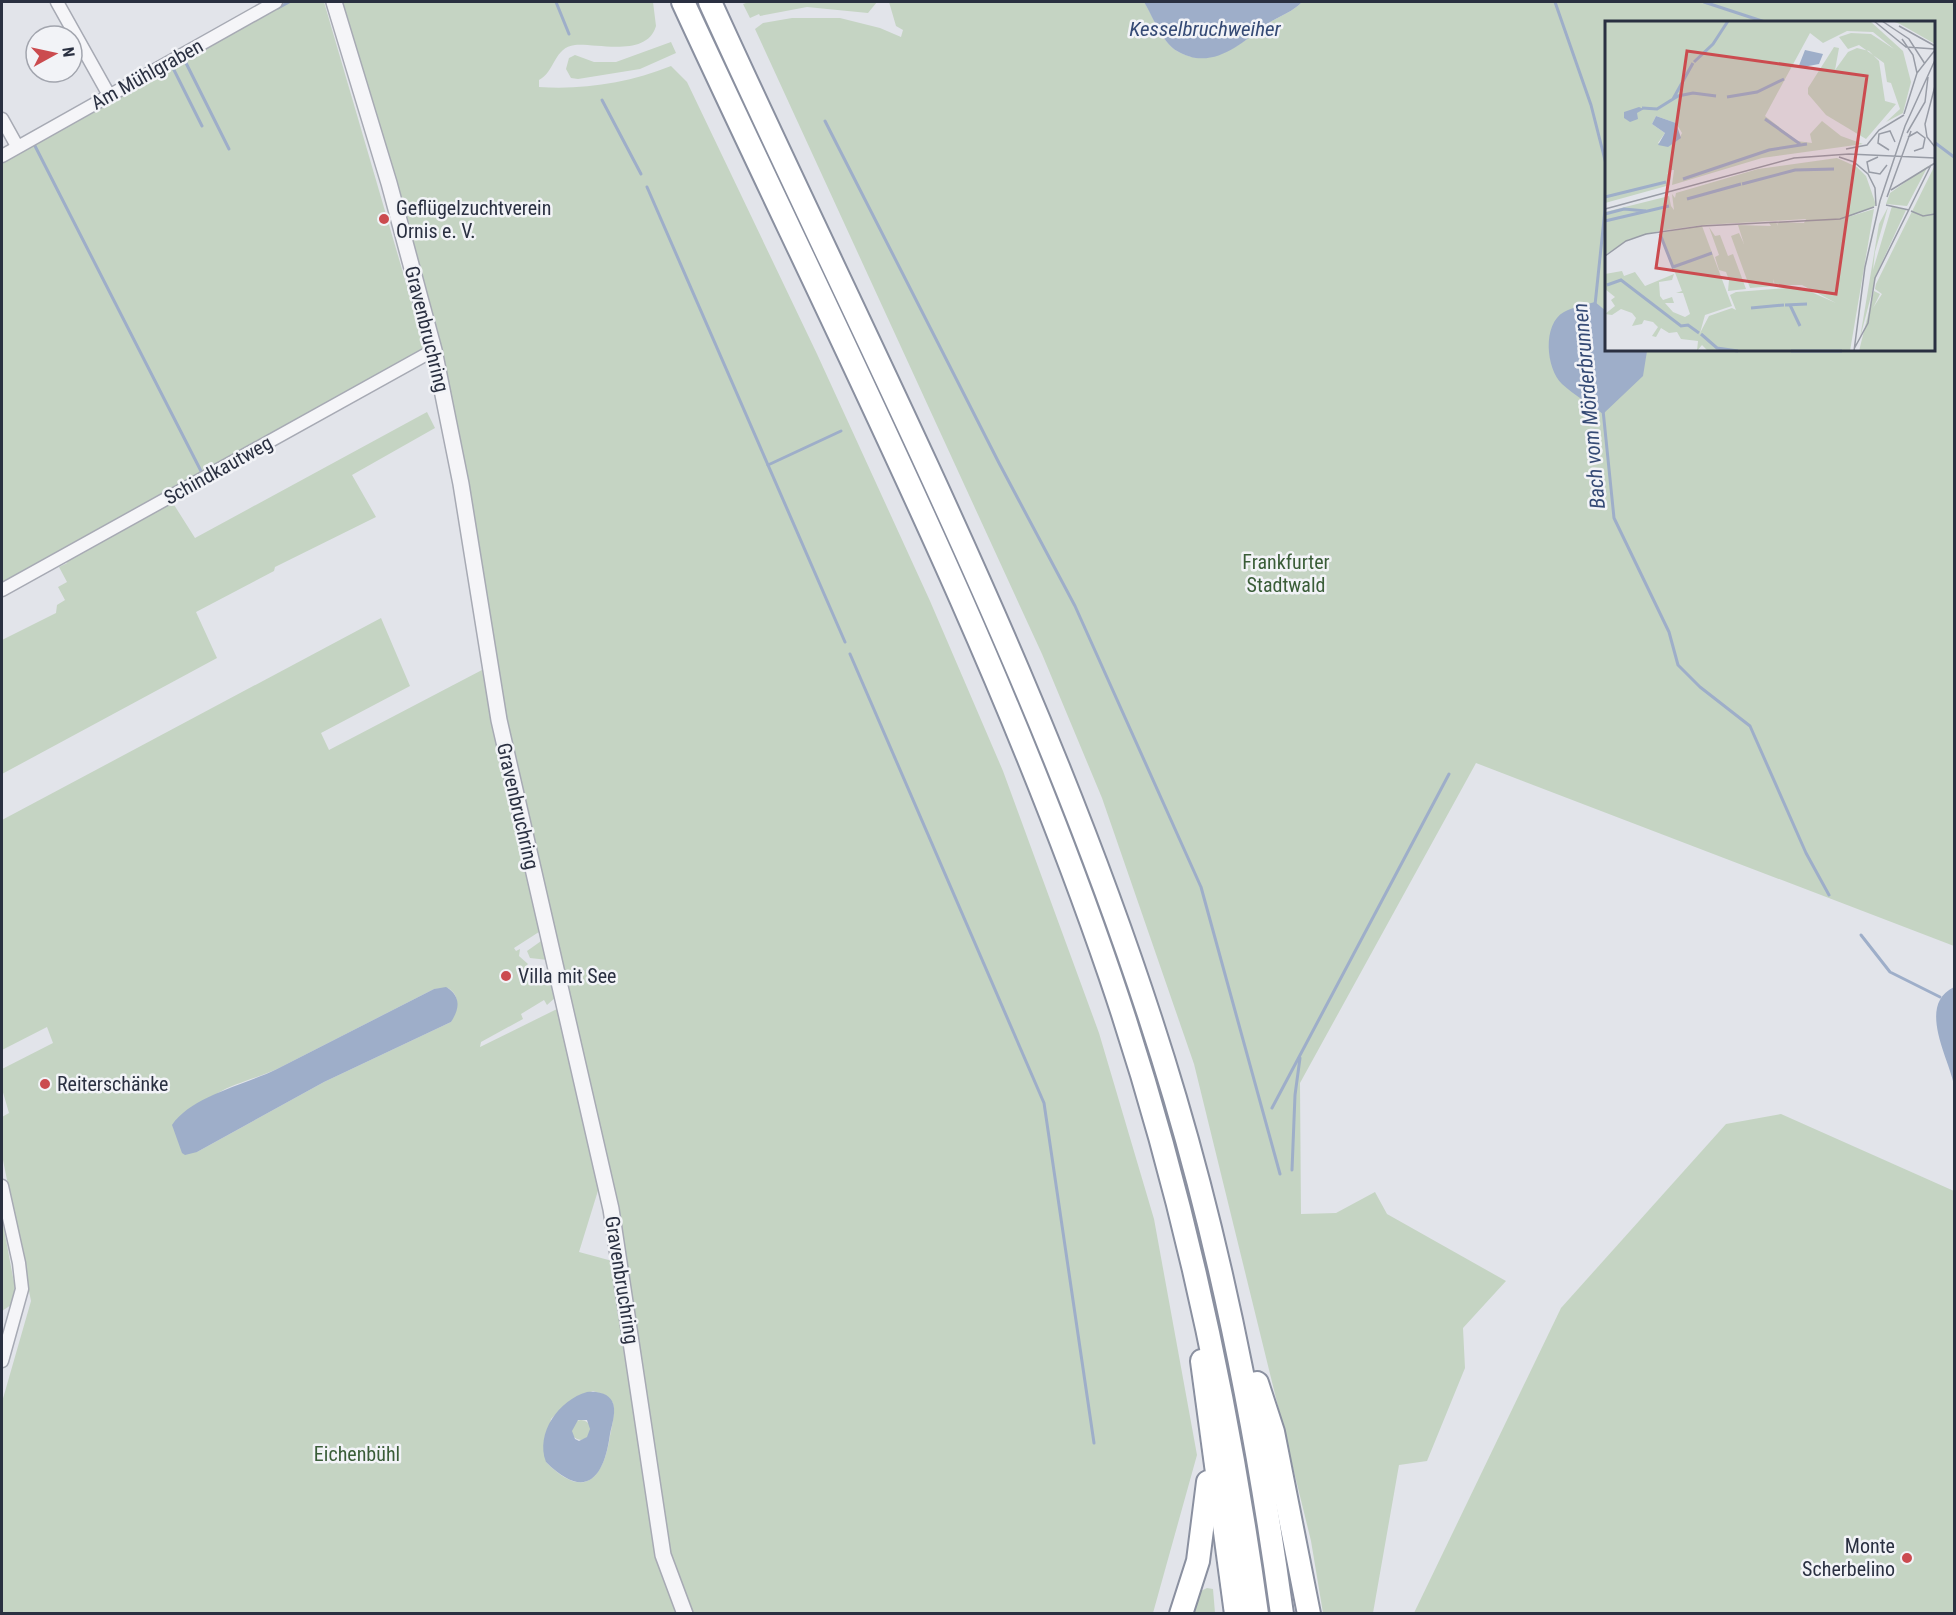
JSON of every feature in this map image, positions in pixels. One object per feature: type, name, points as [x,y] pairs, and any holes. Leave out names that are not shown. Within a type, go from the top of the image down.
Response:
[{"type":"highway","points":[[683,2],[957,589],[1023,745],[1110,976],[1143,1077],[1183,1220],[1220,1379],[1257,1614]]},
{"type":"highway","points":[[710,2],[1000,626],[1048,743],[1149,1017],[1198,1178],[1226,1288],[1254,1431],[1282,1614]]},
{"type":"highway","points":[[1183,1220],[1190,1299],[1236,1614]]},
{"type":"highway","points":[[1226,1288],[1273,1432],[1309,1614]]},
{"type":"highway","points":[[1181,1614],[1198,1561],[1206,1515],[1208,1412]]},
{"type":"street","points":[[57,2],[109,95]]},
{"type":"street","name":"Am Mühlgraben","points":[[2,156],[276,2]]},
{"type":"street","name":"Gravenbruchring","points":[[334,2],[389,183],[434,350],[461,484],[499,720],[611,1209],[663,1555],[685,1614]]},
{"type":"street","points":[[2,119],[17,146]]},
{"type":"street","name":"Schindkautweg","points":[[2,590],[434,350]]},
{"type":"street","points":[[2,1186],[22,1289],[2,1360]]},
{"type":"green space","points":[[286,2],[324,2],[425,348],[330,403],[2,583],[2,160]]},
{"type":"green space","points":[[339,2],[653,2],[656,26],[651,36],[632,46],[575,45],[568,47],[539,80],[539,87],[606,84],[639,77],[671,66],[687,82],[817,354],[930,601],[1003,771],[1099,1033],[1154,1219],[1197,1455],[1153,1613],[689,1613],[671,1567],[615,1211],[496,678],[472,521]]},
{"type":"green space","points":[[749,2],[877,2],[868,13],[807,7],[760,16],[759,14],[750,18],[743,4]]},
{"type":"green space","name":"Frankfurter Stadtwald","points":[[889,2],[1144,2],[1162,35],[1172,47],[1189,56],[1201,58],[1224,53],[1302,2],[1954,2],[1954,946],[1476,763],[1300,1083],[1301,1214],[1336,1213],[1375,1192],[1387,1214],[1506,1281],[1463,1328],[1465,1368],[1427,1461],[1399,1465],[1373,1613],[1323,1613],[1311,1541],[1194,1064],[1102,798],[1042,654],[755,29],[763,23],[792,18],[840,18],[880,28],[901,37],[903,30],[896,26]]},
{"type":"green space","points":[[671,42],[676,53],[640,69],[578,79],[571,78],[566,69],[569,58],[575,55],[594,62],[616,62]]},
{"type":"green space","points":[[427,412],[435,428],[352,475],[376,517],[275,567],[274,571],[196,612],[217,658],[2,774],[2,640],[56,613],[57,605],[65,600],[58,587],[67,582],[59,567],[67,563],[66,558],[171,500],[195,538]]},
{"type":"green space","name":"Eichenbühl","points":[[381,618],[410,686],[321,733],[329,750],[482,670],[500,761],[542,930],[514,948],[516,951],[520,949],[519,956],[528,964],[525,967],[534,982],[542,977],[540,974],[551,970],[556,997],[547,1005],[544,1000],[521,1014],[523,1019],[481,1042],[480,1047],[559,1008],[601,1181],[579,1252],[616,1262],[681,1613],[2,1613],[2,1402],[31,1301],[2,1155],[2,1117],[9,1113],[2,1089],[2,1069],[53,1043],[47,1027],[2,1050],[2,820]],"holes":[[[448,988],[456,999],[451,1022],[324,1082],[197,1152],[218,1093],[277,1069],[434,989]],[[593,1391],[605,1395],[613,1403],[613,1420],[607,1452],[602,1464],[596,1474],[589,1480],[581,1482],[559,1474],[546,1462],[551,1419],[569,1402]]]},
{"type":"green space","points":[[544,939],[548,960],[530,958],[527,951]]},
{"type":"green space","points":[[1781,1114],[1954,1191],[1954,1613],[1414,1613],[1561,1308],[1726,1124]]},
{"type":"green space","points":[[2,1219],[16,1293],[14,1303],[2,1311]]},
{"type":"green space","points":[[581,1420],[588,1423],[591,1430],[588,1437],[581,1440],[574,1437],[571,1430],[574,1423]]},
{"type":"green space","points":[[1207,1588],[1213,1589],[1215,1613],[1192,1614],[1201,1591]]},
{"type":"water","name":"Kesselbruchweiher","points":[[1144,2],[1302,2],[1224,54],[1201,58],[1189,56],[1172,47],[1162,35]]},
{"type":"water","points":[[1595,302],[1605,310],[1605,351],[1647,351],[1643,376],[1603,414],[1562,384],[1552,368],[1549,336],[1552,326],[1564,312]]},
{"type":"water","points":[[446,987],[457,998],[456,1012],[451,1022],[324,1082],[197,1152],[185,1155],[182,1153],[172,1125],[192,1106],[220,1092],[265,1075],[434,989]]},
{"type":"water","points":[[1954,987],[1954,1085],[1936,1018],[1943,995]]},
{"type":"water","points":[[587,1392],[601,1393],[610,1398],[614,1409],[603,1463],[590,1480],[582,1482],[560,1474],[546,1462],[543,1451],[547,1429],[552,1419],[567,1402]],"holes":[[[578,1420],[587,1420],[590,1429],[587,1437],[579,1441],[575,1439],[572,1431]]]},
{"type":"waterway","points":[[278,8],[289,2]]},
{"type":"waterway","points":[[556,2],[569,34]]},
{"type":"waterway","name":"Bach vom Mörderbrunnen","points":[[1555,2],[1591,105],[1605,160]]},
{"type":"waterway","points":[[1704,2],[1762,21]]},
{"type":"waterway","points":[[184,59],[229,149]]},
{"type":"waterway","points":[[172,66],[202,126]]},
{"type":"waterway","points":[[602,100],[641,174]]},
{"type":"waterway","points":[[825,121],[999,463],[1075,606],[1201,887],[1280,1174]]},
{"type":"waterway","points":[[1935,143],[1954,157]]},
{"type":"waterway","points":[[34,144],[202,473]]},
{"type":"waterway","points":[[647,187],[845,642]]},
{"type":"waterway","name":"Bach vom Mörderbrunnen","points":[[1595,305],[1605,210]]},
{"type":"waterway","name":"Bach vom Mörderbrunnen","points":[[1603,410],[1614,518],[1669,632],[1678,665],[1700,687],[1750,726],[1806,853],[1829,895]]},
{"type":"waterway","points":[[768,465],[841,431]]},
{"type":"waterway","points":[[850,654],[1044,1103],[1094,1443]]},
{"type":"waterway","points":[[1272,1108],[1449,774]]},
{"type":"waterway","name":"Bach vom Mörderbrunnen","points":[[1861,935],[1890,972],[1940,997]]},
{"type":"waterway","points":[[1292,1170],[1295,1095],[1300,1058]]},
{"type":"place","name":"Geflügelzuchtverein Ornis e. V.","points":[[384,219]]},
{"type":"place","name":"Villa mit See","points":[[506,976]]},
{"type":"place","name":"Reiterschänke","points":[[45,1084]]},
{"type":"place","name":"Monte Scherbelino","points":[[1907,1558]]}]
